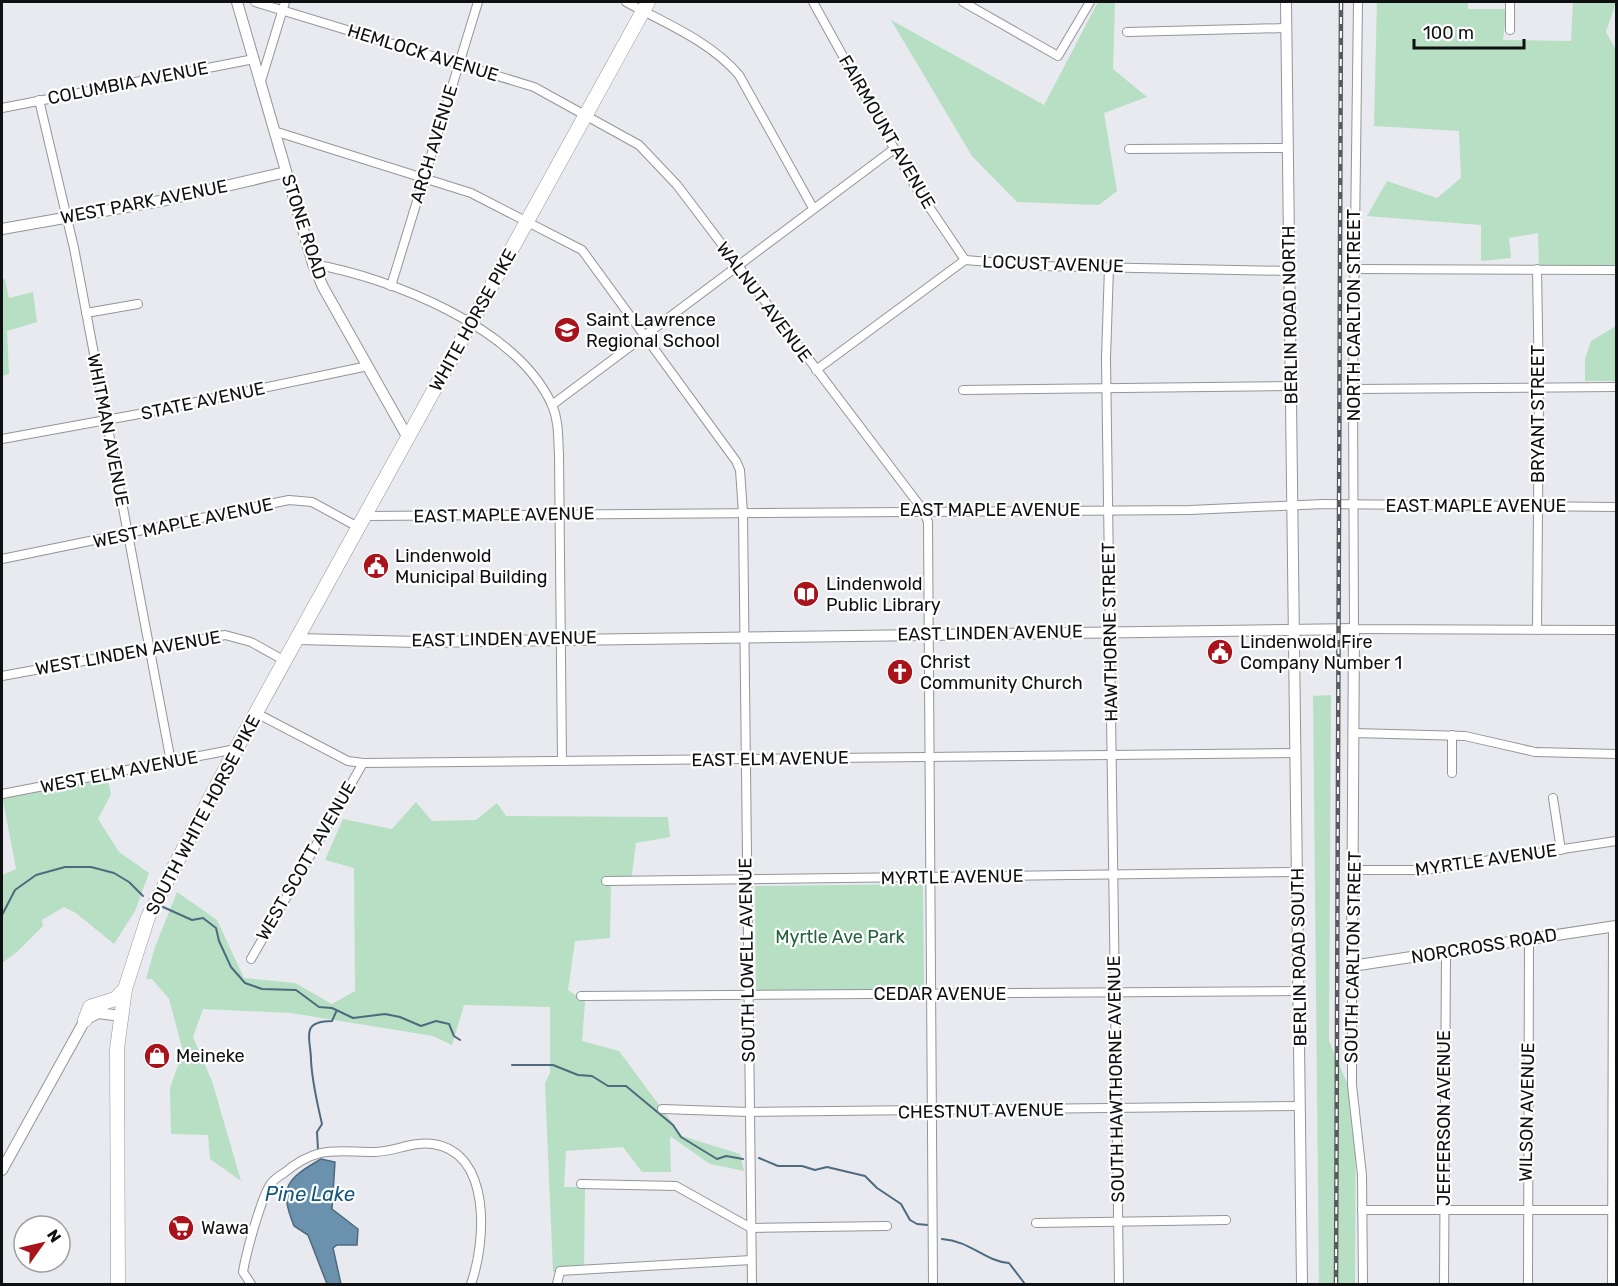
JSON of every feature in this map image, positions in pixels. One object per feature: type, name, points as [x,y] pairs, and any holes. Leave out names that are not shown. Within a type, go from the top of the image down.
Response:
[{"type":"highway","name":"WHITE HORSE PIKE","points":[[298,639],[646,6]]},
{"type":"highway","name":"SOUTH WHITE HORSE PIKE","points":[[117,1284],[115,1088],[125,989],[143,931],[157,898],[236,749],[298,639]]},
{"type":"highway","points":[[85,1020],[90,1007],[115,999],[125,989]]},
{"type":"street","name":"STONE ROAD","points":[[237,2],[313,264],[322,286],[408,438]]},
{"type":"street","name":"HEMLOCK AVENUE","points":[[255,2],[283,6],[534,87],[587,115]]},
{"type":"street","name":"ARCH AVENUE","points":[[391,286],[478,2]]},
{"type":"street","points":[[626,2],[646,6],[729,63],[739,75],[813,208]]},
{"type":"street","name":"FAIRMOUNT AVENUE","points":[[813,2],[915,186],[966,260]]},
{"type":"street","points":[[963,2],[1058,56],[1090,2]]},
{"type":"street","name":"BERLIN ROAD NORTH","points":[[1286,2],[1295,629]]},
{"type":"street","name":"NORTH CARLTON STREET","points":[[1354,629],[1353,389],[1358,2]]},
{"type":"street","points":[[1510,2],[1510,30]]},
{"type":"street","points":[[261,81],[283,6]]},
{"type":"street","points":[[1127,32],[1286,28]]},
{"type":"street","name":"COLUMBIA AVENUE","points":[[2,108],[254,59]]},
{"type":"street","name":"WHITMAN AVENUE","points":[[39,100],[86,313],[171,762]]},
{"type":"street","name":"WALNUT AVENUE","points":[[587,115],[639,146],[659,164],[923,510]]},
{"type":"street","points":[[274,131],[471,193],[582,250],[645,335]]},
{"type":"street","points":[[1129,148],[1288,148]]},
{"type":"street","points":[[552,405],[894,149]]},
{"type":"street","name":"WEST PARK AVENUE","points":[[2,229],[166,200],[286,172]]},
{"type":"street","name":"LOCUST AVENUE","points":[[816,370],[966,260],[1039,266],[1290,271]]},
{"type":"street","points":[[313,264],[420,296],[470,325],[512,353],[552,405],[558,428],[562,761]]},
{"type":"street","name":"HAWTHORNE STREET","points":[[1109,267],[1107,389],[1109,632],[1114,874]]},
{"type":"street","points":[[1354,269],[1617,270]]},
{"type":"street","name":"BRYANT STREET","points":[[1537,269],[1539,387],[1537,630]]},
{"type":"street","points":[[86,313],[138,304]]},
{"type":"street","name":"SOUTH LOWELL AVENUE","points":[[645,335],[730,451],[738,466],[743,513],[752,1284]]},
{"type":"street","name":"STATE AVENUE","points":[[2,439],[368,366]]},
{"type":"street","points":[[963,390],[1292,386]]},
{"type":"street","points":[[1353,389],[1617,387]]},
{"type":"street","name":"WEST MAPLE AVENUE","points":[[2,559],[299,500],[312,502],[361,522]]},
{"type":"street","name":"EAST MAPLE AVENUE","points":[[361,522],[559,515],[923,510],[1108,510],[1354,505],[1617,507]]},
{"type":"street","points":[[923,510],[928,522],[933,1284]]},
{"type":"street","name":"EAST LINDEN AVENUE","points":[[298,639],[1295,629],[1617,630]]},
{"type":"street","name":"BERLIN ROAD SOUTH","points":[[1295,629],[1302,1284]]},
{"type":"street","name":"SOUTH CARLTON STREET","points":[[1354,629],[1352,1085],[1362,1175],[1363,1284]]},
{"type":"street","name":"WEST LINDEN AVENUE","points":[[2,676],[225,634],[251,642],[285,661]]},
{"type":"street","name":"EAST ELM AVENUE","points":[[256,713],[348,761],[363,764],[1296,753]]},
{"type":"street","points":[[1354,733],[1452,735],[1485,738],[1534,752],[1617,754]]},
{"type":"street","points":[[1452,735],[1452,773]]},
{"type":"street","name":"WEST ELM AVENUE","points":[[2,794],[236,749]]},
{"type":"street","name":"WEST SCOTT AVENUE","points":[[251,959],[363,764]]},
{"type":"street","points":[[1553,798],[1562,850]]},
{"type":"street","name":"MYRTLE AVENUE","points":[[1354,870],[1425,870],[1617,841]]},
{"type":"street","name":"MYRTLE AVENUE","points":[[606,881],[1298,872]]},
{"type":"street","name":"SOUTH HAWTHORNE AVENUE","points":[[1114,874],[1115,1109],[1119,1284]]},
{"type":"street","points":[[1612,1284],[1615,926]]},
{"type":"street","name":"NORCROSS ROAD","points":[[1352,966],[1615,926]]},
{"type":"street","name":"WILSON AVENUE","points":[[1528,1284],[1529,939]]},
{"type":"street","name":"JEFFERSON AVENUE","points":[[1444,1284],[1446,952]]},
{"type":"street","name":"CEDAR AVENUE","points":[[581,996],[1299,991]]},
{"type":"street","points":[[2,1170],[85,1020],[98,1013],[121,1016]]},
{"type":"street","name":"CHESTNUT AVENUE","points":[[662,1108],[749,1112],[932,1112],[1300,1106]]},
{"type":"street","points":[[251,1284],[243,1272],[270,1185],[291,1167],[322,1151],[376,1152],[423,1143],[447,1148],[464,1160],[475,1180],[480,1224],[476,1265],[471,1284]]},
{"type":"street","points":[[581,1184],[676,1186],[751,1228],[886,1226]]},
{"type":"street","points":[[1362,1210],[1527,1212],[1614,1210]]},
{"type":"street","points":[[1036,1223],[1118,1224],[1226,1220]]},
{"type":"street","points":[[557,1284],[560,1271],[752,1260]]},
{"type":"green space","points":[[1098,2],[1115,2],[1113,69],[1147,97],[1104,113],[1117,191],[1099,205],[1017,202],[972,156],[891,20],[1044,105]]},
{"type":"green space","points":[[1377,2],[1468,2],[1468,9],[1507,9],[1503,40],[1571,41],[1573,2],[1616,2],[1606,32],[1616,50],[1616,269],[1539,269],[1538,233],[1509,238],[1511,258],[1481,261],[1481,225],[1367,216],[1387,181],[1437,198],[1461,178],[1459,131],[1374,126]]},
{"type":"green space","points":[[5,279],[9,298],[33,292],[37,322],[7,331],[9,374],[2,376],[2,280]]},
{"type":"green space","points":[[1616,326],[1616,381],[1585,381],[1585,359],[1591,341]]},
{"type":"green space","points":[[1331,695],[1329,1041],[1356,1104],[1355,1284],[1319,1284],[1313,696]]},
{"type":"green space","points":[[106,773],[111,794],[98,819],[119,852],[149,873],[135,911],[114,944],[76,913],[64,907],[42,920],[43,926],[17,952],[2,963],[2,875],[16,869],[2,795]]},
{"type":"green space","points":[[416,802],[432,821],[476,820],[497,803],[506,816],[668,817],[670,837],[636,843],[631,882],[611,884],[610,938],[575,941],[568,990],[585,1002],[582,1041],[619,1051],[682,1136],[740,1154],[744,1171],[710,1164],[670,1136],[671,1172],[642,1172],[623,1147],[566,1151],[564,1187],[585,1187],[584,1271],[553,1272],[545,1083],[550,1073],[550,1007],[464,1005],[452,1045],[433,1036],[291,1013],[203,1009],[193,1037],[212,1081],[241,1181],[210,1159],[208,1135],[171,1134],[170,1088],[183,1051],[169,999],[152,979],[146,979],[155,947],[177,892],[217,920],[244,978],[295,983],[332,1004],[355,991],[354,868],[325,860],[343,819],[392,829]]},
{"type":"green space","name":"Myrtle Ave Park","points":[[923,884],[924,989],[756,991],[755,886]]},
{"type":"water","name":"Pine Lake","points":[[321,1159],[335,1162],[332,1209],[358,1229],[357,1245],[337,1245],[333,1248],[341,1284],[327,1284],[308,1235],[294,1226],[287,1201],[287,1192],[293,1178]]},
{"type":"waterway","points":[[2,915],[15,890],[36,875],[65,867],[91,867],[114,873],[129,882],[143,896]]},
{"type":"waterway","points":[[163,907],[192,920],[203,918],[216,928],[219,941],[231,967],[245,983],[262,989],[296,990],[319,1007],[332,1008],[353,1018],[385,1014],[400,1017],[421,1026],[436,1021],[449,1024],[454,1036],[460,1040]]},
{"type":"waterway","points":[[318,1150],[317,1132],[322,1124],[312,1076],[309,1033],[315,1024],[332,1021],[336,1012]]},
{"type":"waterway","points":[[512,1065],[553,1065],[578,1075],[592,1076],[608,1086],[626,1086],[673,1125],[681,1137],[717,1159],[726,1156],[743,1159]]},
{"type":"waterway","points":[[759,1158],[778,1166],[802,1166],[815,1170],[827,1167],[865,1176],[877,1188],[901,1204],[910,1220],[917,1224],[928,1225]]},
{"type":"waterway","points":[[942,1239],[961,1243],[992,1259],[1009,1263],[1025,1284]]},
{"type":"railway","points":[[1336,1284],[1341,2]]},
{"type":"place","name":"Saint Lawrence Regional School","points":[[567,330]]},
{"type":"place","name":"Lindenwold Municipal Building","points":[[376,566]]},
{"type":"place","name":"Lindenwold Public Library","points":[[806,594]]},
{"type":"place","name":"Lindenwold Fire Company Number 1","points":[[1220,652]]},
{"type":"place","name":"Christ Community Church","points":[[900,672]]},
{"type":"place","name":"Meineke","points":[[157,1056]]},
{"type":"place","name":"Wawa","points":[[181,1228]]}]
